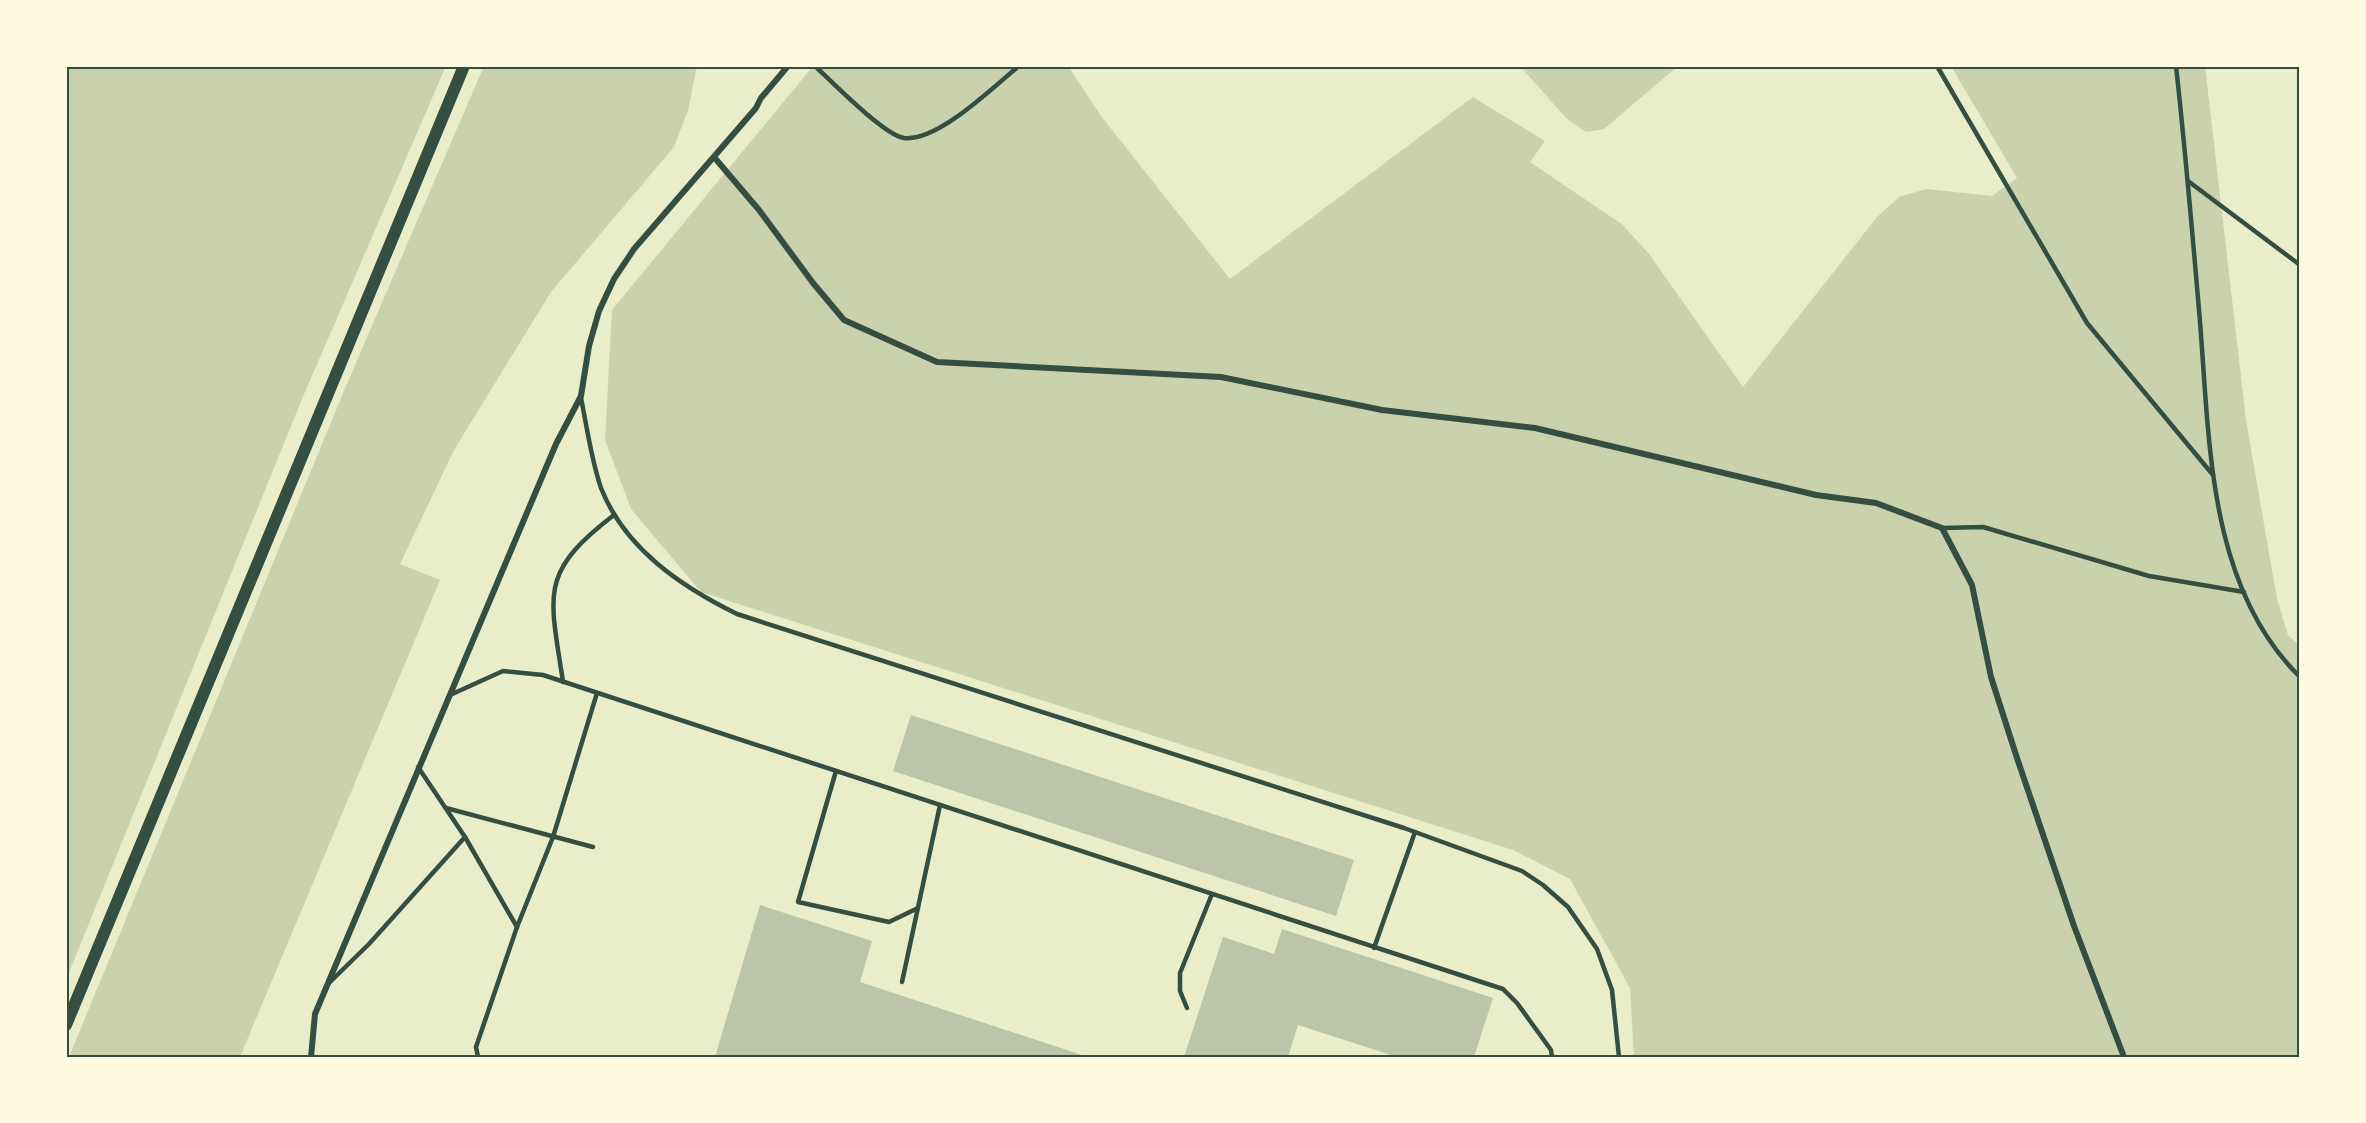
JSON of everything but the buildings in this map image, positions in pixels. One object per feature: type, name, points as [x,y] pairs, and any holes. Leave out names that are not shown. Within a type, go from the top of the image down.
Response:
[{"type":"main road","points":[[66,1025],[464,66]]},
{"type":"street","points":[[311,1057],[315,1014],[556,444],[581,396],[589,346],[599,312],[614,279],[634,249],[714,157],[788,66]]},
{"type":"street","points":[[714,157],[759,210],[813,284],[844,320],[937,362],[1063,371],[1108,370],[1221,377],[1382,410],[1535,428],[1816,495],[1876,503],[1942,528],[1972,585],[1991,677],[2012,744],[2074,926],[2124,1057]]},
{"type":"lane","points":[[815,66],[870,116],[902,138],[924,136],[963,111],[1019,66]]},
{"type":"lane","points":[[1937,66],[2087,323],[2213,476]]},
{"type":"lane","points":[[2175,66],[2188,181],[2215,496],[2244,592],[2256,618],[2300,677]]},
{"type":"lane","points":[[2188,181],[2300,265]]},
{"type":"lane","points":[[581,396],[598,477],[614,515],[653,560],[683,585],[737,614],[1415,832],[1522,871],[1544,885],[1580,921],[1603,962],[1616,1008],[1619,1057]]},
{"type":"lane","points":[[563,682],[553,614],[555,583],[569,553],[583,538],[614,515]]},
{"type":"lane","points":[[1942,528],[1983,527],[2149,576],[2244,592]]},
{"type":"lane","points":[[450,695],[503,671],[543,675],[1503,989],[1517,1003],[1551,1050],[1552,1057]]},
{"type":"lane","points":[[478,1057],[476,1047],[517,927],[553,837],[597,693]]},
{"type":"lane","points":[[418,767],[465,837],[517,927]]},
{"type":"lane","points":[[836,771],[798,902],[889,922],[918,908]]},
{"type":"lane","points":[[902,982],[940,805]]},
{"type":"lane","points":[[446,808],[593,847]]},
{"type":"lane","points":[[1374,948],[1415,832]]},
{"type":"lane","points":[[328,984],[369,944],[465,837]]},
{"type":"lane","points":[[1187,1008],[1180,991],[1180,973],[1212,894]]},
{"type":"green space","points":[[66,66],[446,66],[302,399],[66,980]]},
{"type":"green space","points":[[484,66],[697,66],[688,110],[674,147],[551,292],[454,450],[400,564],[440,580],[240,1057],[69,1057],[346,386]]},
{"type":"green space","points":[[813,66],[1068,66],[1101,116],[1230,279],[1473,97],[1545,141],[1530,162],[1623,225],[1649,254],[1743,387],[1877,217],[1899,197],[1926,189],[1992,196],[2017,178],[1951,66],[2205,66],[2246,420],[2277,599],[2288,635],[2300,646],[2300,1057],[1634,1057],[1630,988],[1570,879],[1513,850],[701,592],[631,509],[605,440],[612,310]]},
{"type":"green space","points":[[1678,66],[1604,129],[1586,132],[1566,118],[1521,67]]}]
